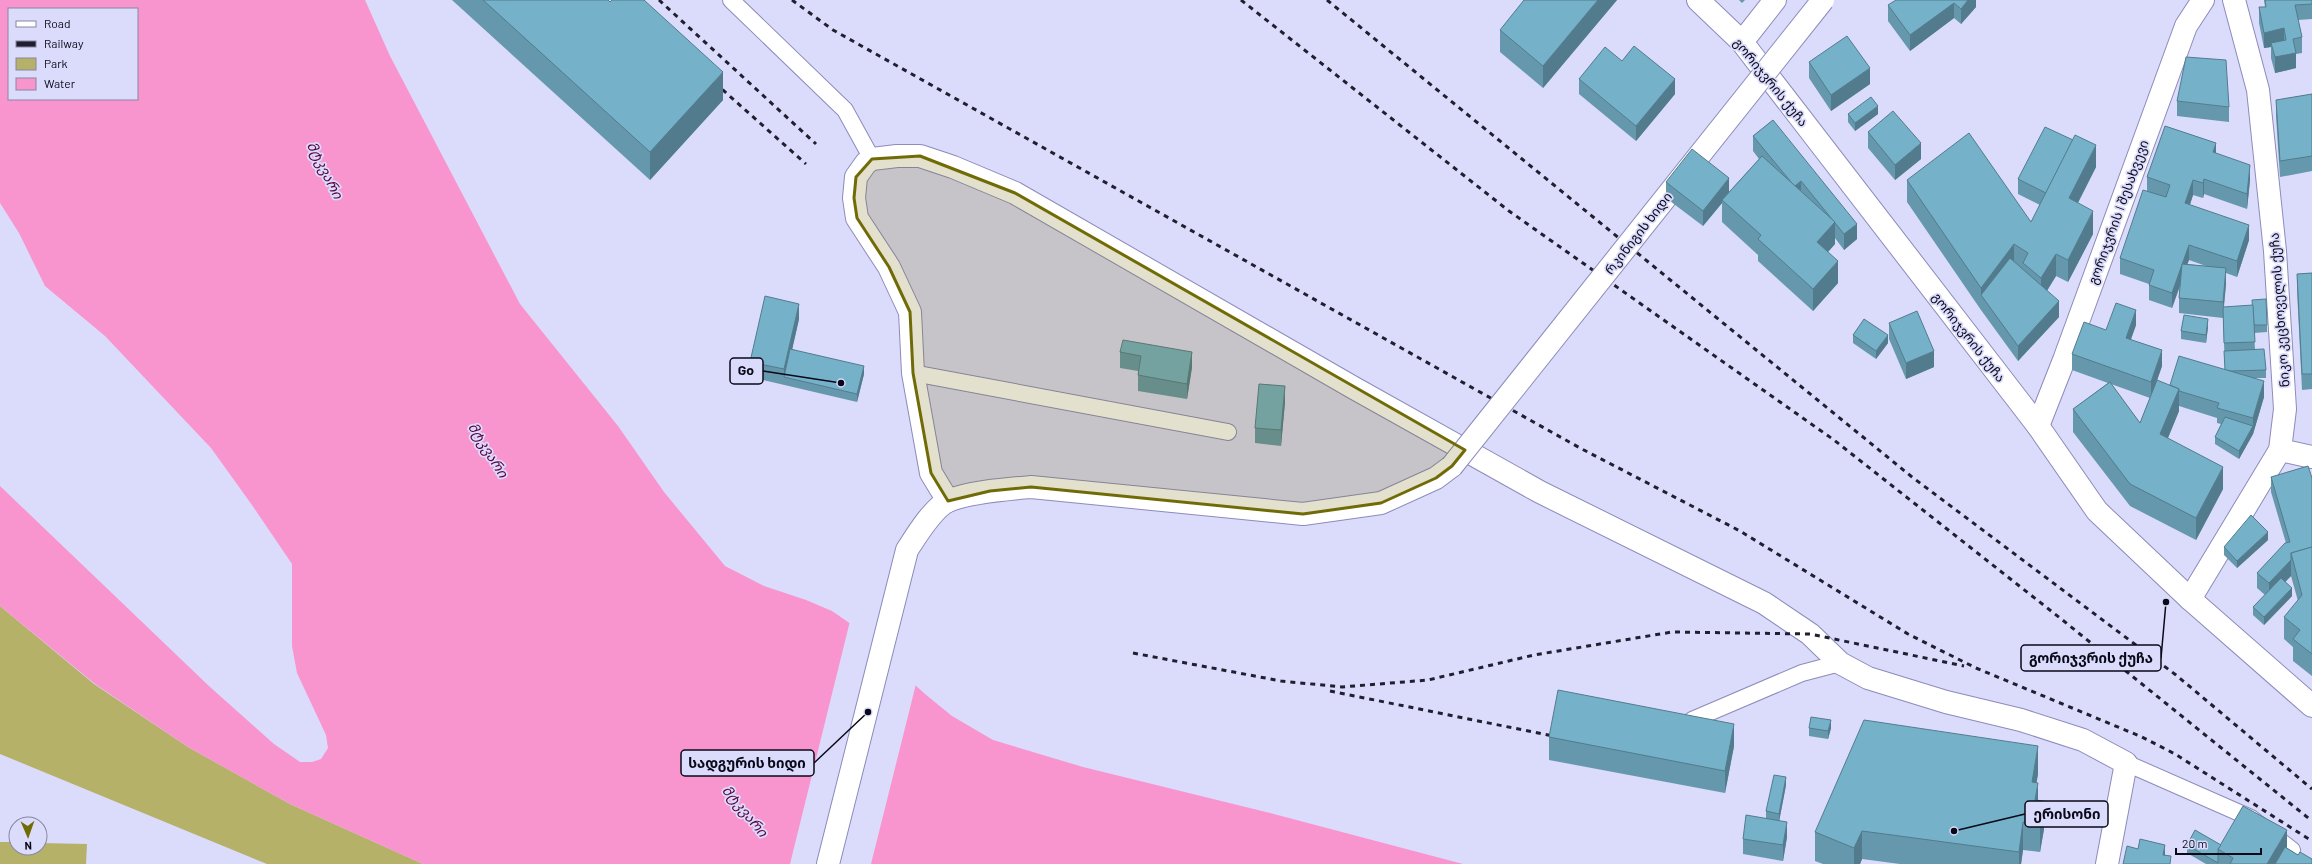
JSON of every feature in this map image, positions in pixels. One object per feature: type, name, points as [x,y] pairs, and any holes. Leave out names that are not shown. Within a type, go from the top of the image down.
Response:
[{"type":"main road","name":"გორიჯვრის ქუჩა","points":[[1698,0],[1742,42],[2038,426],[2097,511],[2190,599],[2312,706]]},
{"type":"main road","points":[[1742,42],[1775,0]]},
{"type":"main road","name":"რკინიგის ხიდი","points":[[948,501],[990,491],[1031,487],[1303,514],[1381,503],[1436,478],[1452,466],[1822,0]]},
{"type":"main road","name":"გორიჯვრის I შესახვევი","points":[[2038,426],[2064,360],[2186,26],[2202,0]]},
{"type":"main road","name":"ნიკო კეცხოველის ქუჩა","points":[[2190,599],[2280,450],[2285,409],[2284,365],[2275,251],[2258,90],[2234,0]]},
{"type":"main road","points":[[828,864],[907,550],[922,526],[948,501],[931,473],[913,373],[910,312],[889,267],[857,218],[854,198],[856,176],[866,163],[872,160],[897,156],[920,156],[953,166],[1015,193],[1354,388],[1540,492],[1764,603],[1810,634],[1840,663],[1868,678],[1946,702],[2021,720],[2083,740],[2126,763],[2107,864]]},
{"type":"main road","points":[[2280,450],[2312,456]]},
{"type":"lane","points":[[730,0],[844,110],[872,160]]},
{"type":"lane","points":[[913,373],[1228,432]]},
{"type":"lane","points":[[1692,720],[1802,673],[1840,663]]},
{"type":"lane","points":[[2126,763],[2251,818],[2292,850],[2283,864]]},
{"type":"highlighted area","points":[[920,156],[1015,193],[1465,450],[1452,466],[1436,478],[1381,503],[1303,514],[1031,487],[990,491],[948,501],[931,473],[913,373],[910,312],[889,267],[857,218],[854,198],[856,177],[872,159]]},
{"type":"green space","points":[[0,606],[94,684],[188,747],[290,804],[423,864],[267,864],[0,754]]},
{"type":"green space","points":[[0,842],[8,842],[8,856],[48,856],[48,843],[87,844],[86,864],[0,864]]},
{"type":"water","name":"მტკვარი","points":[[0,0],[365,0],[390,56],[520,304],[618,426],[664,492],[725,566],[764,586],[806,600],[832,611],[861,631],[869,643],[925,694],[952,716],[993,740],[1083,767],[1270,813],[1463,864],[423,864],[290,804],[188,747],[95,684],[0,606],[0,486],[210,687],[274,744],[300,762],[312,762],[321,759],[328,748],[326,735],[297,673],[292,646],[292,564],[211,448],[105,336],[45,286],[19,233],[0,203]]},
{"type":"pier","points":[[850,621],[863,630],[871,642],[916,684],[871,864],[790,864]]},
{"type":"building","points":[[483,0],[608,0],[610,2],[612,0],[644,0],[723,72],[650,152]]},
{"type":"building","points":[[1524,0],[1598,0],[1543,66],[1500,30]]},
{"type":"building","points":[[1896,0],[1968,0],[1961,9],[1954,3],[1910,35],[1888,5]]},
{"type":"building","points":[[2265,0],[2312,0],[2312,4],[2295,5],[2302,37],[2293,39],[2296,53],[2275,57],[2271,43],[2286,40],[2284,28],[2264,33],[2259,7],[2266,7]]},
{"type":"building","points":[[1847,36],[1870,68],[1831,95],[1809,62]]},
{"type":"building","points":[[1634,46],[1675,79],[1636,126],[1579,79],[1605,47],[1622,61]]},
{"type":"building","points":[[2186,57],[2226,60],[2229,107],[2177,101]]},
{"type":"building","points":[[2312,94],[2312,156],[2280,161],[2276,100]]},
{"type":"building","points":[[1871,97],[1878,106],[1855,123],[1848,114]]},
{"type":"building","points":[[1893,111],[1921,143],[1895,165],[1868,132]]},
{"type":"building","points":[[1773,120],[1857,224],[1844,234],[1801,181],[1795,186],[1753,136]]},
{"type":"building","points":[[2165,126],[2216,143],[2213,152],[2250,165],[2247,194],[2204,179],[2203,183],[2193,180],[2185,203],[2249,225],[2237,261],[2189,245],[2172,293],[2149,285],[2154,270],[2120,258],[2143,190],[2166,197],[2170,185],[2147,177]]},
{"type":"building","points":[[2045,127],[2073,140],[2046,193],[2018,179]]},
{"type":"building","points":[[1969,133],[2031,222],[2075,135],[2096,145],[2069,198],[2093,211],[2068,260],[2056,254],[2041,278],[2023,263],[2028,253],[2014,244],[1981,288],[1907,180]]},
{"type":"building","points":[[1692,149],[1729,178],[1703,211],[1666,182]]},
{"type":"building","points":[[1762,156],[1835,222],[1817,242],[1838,261],[1813,289],[1758,239],[1761,235],[1722,200]]},
{"type":"building","points":[[2010,258],[2059,301],[2018,346],[1981,295]]},
{"type":"building","points":[[2182,264],[2226,268],[2223,302],[2179,298]]},
{"type":"building","points":[[2312,273],[2312,374],[2302,374],[2297,274]]},
{"type":"building","points":[[765,296],[799,304],[784,369],[750,362]]},
{"type":"building","points":[[2266,299],[2267,325],[2254,325],[2252,300]]},
{"type":"building","points":[[2116,303],[2136,310],[2126,338],[2162,350],[2151,382],[2072,354],[2084,322],[2106,330]]},
{"type":"building","points":[[2253,305],[2255,342],[2224,343],[2223,307]]},
{"type":"building","points":[[1917,311],[1934,351],[1906,363],[1889,323]]},
{"type":"building","points":[[2184,315],[2208,319],[2206,335],[2181,331]]},
{"type":"building","points":[[1864,319],[1888,335],[1876,351],[1853,335]]},
{"type":"building","points":[[1123,340],[1192,352],[1187,384],[1138,375],[1141,356],[1120,352]]},
{"type":"building","points":[[790,349],[864,366],[857,394],[784,377]]},
{"type":"building","points":[[2264,349],[2266,370],[2225,370],[2224,351]]},
{"type":"building","points":[[2179,356],[2264,381],[2253,418],[2217,408],[2219,403],[2179,391],[2179,389],[2170,385]]},
{"type":"building","points":[[2157,380],[2179,389],[2160,434],[2223,467],[2196,518],[2130,484],[2073,409],[2110,382],[2140,423]]},
{"type":"building","points":[[1259,384],[1285,386],[1281,430],[1255,428]]},
{"type":"building","points":[[2225,417],[2253,426],[2239,451],[2215,437]]},
{"type":"building","points":[[2308,466],[2312,478],[2312,547],[2291,553],[2291,560],[2269,583],[2257,573],[2285,543],[2290,542],[2271,477]]},
{"type":"building","points":[[2251,515],[2268,532],[2237,561],[2224,547]]},
{"type":"building","points":[[2312,547],[2312,654],[2293,639],[2300,630],[2284,617],[2302,595],[2291,553]]},
{"type":"building","points":[[2281,578],[2292,588],[2264,617],[2253,607]]},
{"type":"building","points":[[1558,690],[1734,724],[1725,771],[1549,737]]},
{"type":"building","points":[[1811,717],[1831,720],[1828,731],[1809,728]]},
{"type":"building","points":[[1864,720],[2038,746],[2032,782],[2038,783],[2035,800],[2044,801],[2040,824],[2023,822],[2019,852],[1862,831],[1854,848],[1815,832]]},
{"type":"building","points":[[1774,775],[1786,777],[1779,814],[1766,811]]},
{"type":"building","points":[[2243,806],[2287,830],[2267,864],[2230,864],[2233,858],[2218,849]]},
{"type":"building","points":[[1746,815],[1787,822],[1783,845],[1743,839]]},
{"type":"building","points":[[2195,830],[2221,845],[2218,849],[2218,863],[2187,845]]},
{"type":"building","points":[[2140,839],[2165,845],[2163,855],[2171,856],[2170,864],[2123,864],[2127,846],[2138,849]]},
{"type":"building","points":[[2285,847],[2298,855],[2300,852],[2312,859],[2312,864],[2275,864]]},
{"type":"railway","points":[[659,0],[816,144]]},
{"type":"railway","points":[[792,0],[833,30],[1580,448],[1740,531],[1908,634],[1976,668],[2142,737],[2175,754],[2312,841]]},
{"type":"railway","points":[[1241,0],[1509,211],[1834,440],[2060,618],[2312,821]]},
{"type":"railway","points":[[1327,0],[1912,477],[2176,675],[2312,789]]},
{"type":"railway","points":[[715,83],[806,164]]},
{"type":"railway","points":[[1133,653],[1281,681],[1342,687],[1428,680],[1534,655],[1672,632],[1810,634],[1964,666]]},
{"type":"railway","points":[[1330,691],[1553,736]]},
{"type":"place","name":"Go","points":[[841,383]]},
{"type":"place","name":"გორიჯვრის ქუჩა","points":[[2166,602]]},
{"type":"place","name":"სადგურის ხიდი","points":[[868,712]]},
{"type":"place","name":"ერისონი","points":[[1954,831]]}]
